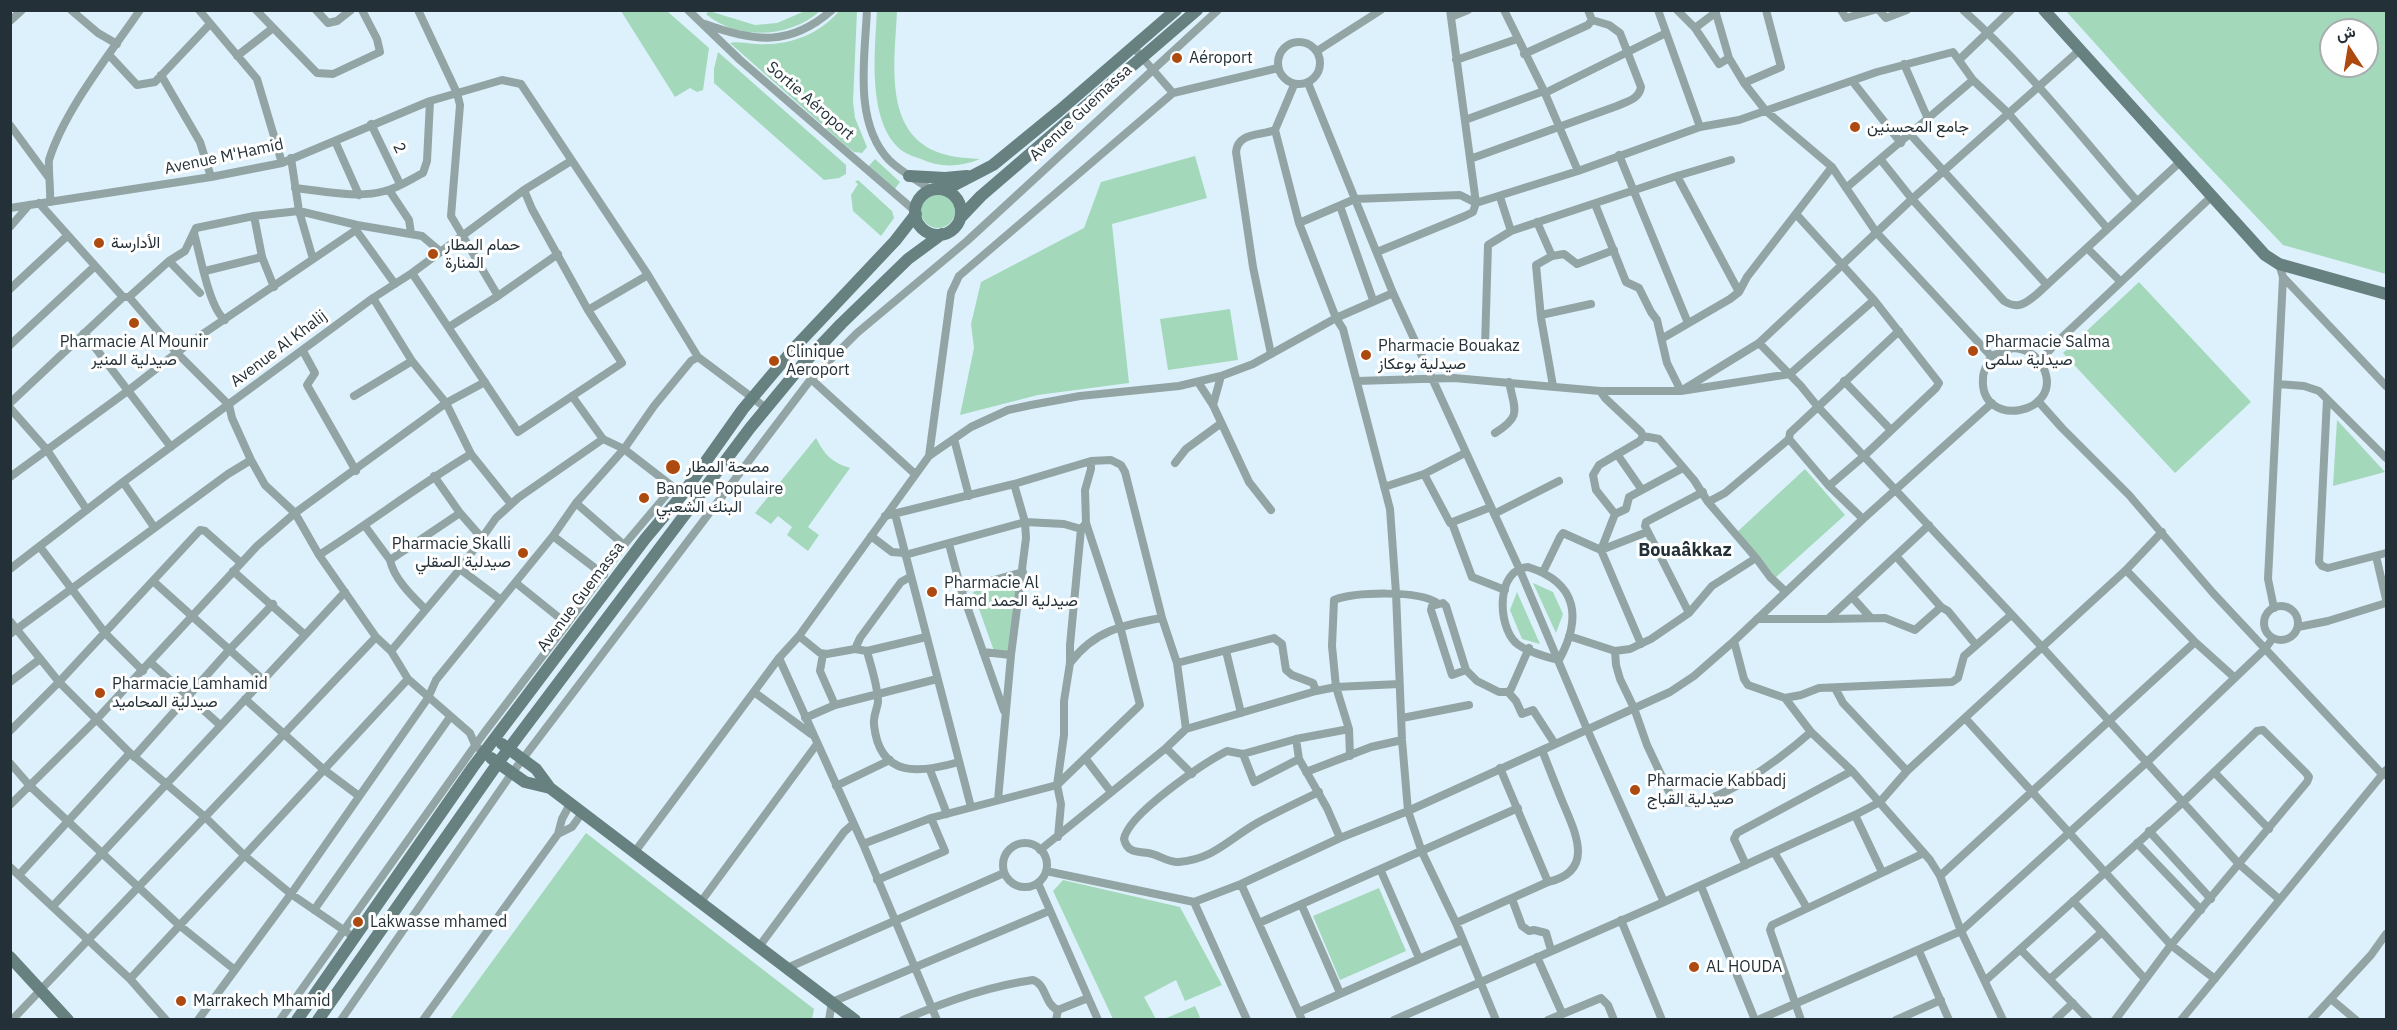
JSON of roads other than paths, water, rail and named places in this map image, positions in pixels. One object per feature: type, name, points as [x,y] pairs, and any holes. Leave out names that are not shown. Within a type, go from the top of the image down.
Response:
[{"type":"main road","name":"Avenue Guemassa","points":[[945,190],[977,175],[1059,111],[1176,10]]},
{"type":"main road","name":"Avenue Guemassa","points":[[961,217],[981,196],[1197,10]]},
{"type":"main road","points":[[2044,10],[2211,197],[2281,271],[2386,294]]},
{"type":"main road","points":[[909,176],[945,178],[977,175]]},
{"type":"main road","points":[[931,190],[945,190],[959,201],[961,217],[954,228],[942,234],[933,234],[924,230],[918,223],[915,212],[919,199],[931,190]]},
{"type":"main road","name":"Avenue Guemassa","points":[[297,1020],[355,938],[489,736],[638,548],[677,491],[752,398],[797,345],[895,241],[915,212]]},
{"type":"main road","name":"Avenue Guemassa","points":[[318,1020],[508,748],[765,408],[801,366],[868,297],[913,255],[942,234]]},
{"type":"main road","points":[[489,736],[536,769],[550,788],[634,854],[855,1020]]},
{"type":"main road","points":[[480,749],[525,782],[550,788]]},
{"type":"main road","points":[[10,957],[68,1020]]},
{"type":"street","points":[[10,21],[21,10]]},
{"type":"street","points":[[71,10],[98,33],[117,44]]},
{"type":"street","points":[[50,202],[49,162],[66,123],[100,67],[110,56],[140,10]]},
{"type":"street","points":[[199,10],[257,79],[282,163]]},
{"type":"street","points":[[256,10],[317,73],[333,74],[380,52],[377,39],[362,10]]},
{"type":"street","points":[[316,10],[327,23],[337,21],[351,10]]},
{"type":"street","points":[[418,10],[457,93],[461,112],[451,207],[453,223],[498,296]]},
{"type":"street","name":"Sortie Aéroport","points":[[688,10],[740,60],[915,212]]},
{"type":"street","points":[[702,23],[735,35],[759,39],[773,38],[806,30],[832,10]]},
{"type":"street","points":[[867,10],[865,89],[870,127],[882,151],[900,169],[931,190]]},
{"type":"street","name":"Avenue Guemassa","points":[[341,1020],[512,773],[811,379],[857,333],[968,241],[1218,10]]},
{"type":"street","points":[[1317,51],[1381,10]]},
{"type":"street","points":[[1377,252],[1473,212],[1476,203],[1450,14],[1468,10]]},
{"type":"street","points":[[1516,10],[1505,13],[1544,92],[1578,171]]},
{"type":"street","points":[[1588,10],[1592,20]]},
{"type":"street","points":[[1658,10],[1700,127]]},
{"type":"street","points":[[1677,10],[1695,28],[1719,64],[1730,58]]},
{"type":"street","points":[[1744,83],[1781,67],[1766,10]]},
{"type":"street","points":[[1841,10],[1846,18],[1876,10],[1886,18],[1907,10]]},
{"type":"street","points":[[1963,10],[1988,33],[2137,201]]},
{"type":"street","points":[[1960,59],[2011,10]]},
{"type":"street","points":[[1695,28],[1715,12],[1730,58],[1744,83],[1766,111],[1832,166],[1876,232],[1990,356]]},
{"type":"street","points":[[1470,159],[1617,106],[1640,93],[1641,87],[1620,33],[1609,25],[1592,20]]},
{"type":"street","points":[[1524,54],[1588,25],[1592,20]]},
{"type":"street","points":[[110,56],[136,85],[155,82],[209,24]]},
{"type":"street","points":[[237,56],[273,28]]},
{"type":"street","points":[[1465,120],[1544,92],[1666,33]]},
{"type":"street","points":[[1456,60],[1516,39]]},
{"type":"street","points":[[1300,42],[1312,46],[1317,51],[1321,65],[1319,72],[1308,83],[1294,85],[1282,77],[1278,68],[1280,54],[1288,45],[1300,42]]},
{"type":"street","points":[[1134,48],[1173,93]]},
{"type":"street","points":[[1681,391],[1760,343],[1843,267],[1912,199],[2081,49]]},
{"type":"street","points":[[1299,223],[1355,199],[1460,195],[1476,203],[1500,197],[1700,127],[1739,120],[1904,64],[1950,52],[1955,53],[1973,80],[2009,114],[2107,228]]},
{"type":"street","points":[[1904,64],[1928,119]]},
{"type":"street","points":[[929,456],[951,293],[959,276],[1173,93],[1278,68]]},
{"type":"street","points":[[161,75],[200,142],[211,177]]},
{"type":"street","name":"Avenue M'Hamid","points":[[10,208],[211,177],[282,163],[370,124],[430,101],[502,80],[521,84],[571,161]]},
{"type":"street","points":[[1846,188],[1973,80]]},
{"type":"street","points":[[1853,82],[1901,143]]},
{"type":"street","points":[[1308,83],[1393,293],[1519,568],[1664,903]]},
{"type":"street","points":[[1294,85],[1275,129],[1283,169],[1299,223],[1336,318],[1343,329],[1390,509],[1408,811],[1422,852],[1496,1020]]},
{"type":"street","points":[[296,188],[359,195],[389,190],[423,172],[427,161],[430,101]]},
{"type":"street","name":"2","points":[[370,124],[400,184]]},
{"type":"street","points":[[10,125],[51,181]]},
{"type":"street","points":[[1271,354],[1253,267],[1236,152],[1237,146],[1246,137],[1275,129]]},
{"type":"street","points":[[1910,134],[2047,285]]},
{"type":"street","points":[[334,141],[359,195]]},
{"type":"street","points":[[1619,155],[1688,323]]},
{"type":"street","points":[[291,158],[299,211],[313,259]]},
{"type":"street","points":[[1485,346],[1488,245],[1511,231],[1731,160]]},
{"type":"street","points":[[1881,160],[1912,199],[2007,304],[2014,306],[2024,305],[2180,162]]},
{"type":"street","points":[[571,161],[648,275],[698,357],[765,408]]},
{"type":"street","name":"Avenue Al Khalij","points":[[10,568],[373,298],[412,273],[524,190],[571,161]]},
{"type":"street","points":[[1663,338],[1739,292],[1747,277],[1832,166]]},
{"type":"street","points":[[1677,176],[1739,292]]},
{"type":"street","points":[[389,190],[405,212],[411,233]]},
{"type":"street","points":[[412,273],[518,432],[622,363],[588,310],[532,209],[524,190]]},
{"type":"street","points":[[1500,197],[1511,231]]},
{"type":"street","points":[[2040,361],[2055,344],[2211,197]]},
{"type":"street","points":[[39,203],[95,266],[229,405],[232,418],[265,485],[295,513],[319,555],[376,637],[392,651],[408,679],[470,733],[480,749],[343,930],[280,1020]]},
{"type":"street","points":[[1595,204],[1626,282],[1639,288],[1650,312],[1657,320],[1667,363],[1681,391]]},
{"type":"street","points":[[10,227],[29,205]]},
{"type":"street","points":[[1340,206],[1373,300]]},
{"type":"street","points":[[87,510],[47,450],[10,405],[84,333],[169,261],[185,251],[196,228],[254,216],[299,211],[356,227],[411,233],[427,239],[441,252]]},
{"type":"street","points":[[1796,214],[1874,300],[1939,382],[1936,388],[1864,456],[1828,486]]},
{"type":"street","points":[[254,216],[262,257],[274,287]]},
{"type":"street","points":[[1537,222],[1552,256]]},
{"type":"street","points":[[10,477],[129,390],[222,318],[274,287],[356,227]]},
{"type":"street","points":[[356,227],[395,284]]},
{"type":"street","points":[[194,233],[209,288],[222,318]]},
{"type":"street","points":[[10,289],[67,236]]},
{"type":"street","points":[[2087,248],[2121,282]]},
{"type":"street","points":[[1553,386],[1541,315],[1536,266],[1552,256],[1566,254],[1577,264],[1614,250]]},
{"type":"street","points":[[449,327],[558,254]]},
{"type":"street","points":[[205,271],[262,257]]},
{"type":"street","points":[[169,261],[222,318]]},
{"type":"street","points":[[10,345],[95,266]]},
{"type":"street","points":[[2274,609],[2268,579],[2281,271]]},
{"type":"street","points":[[2281,271],[2386,386]]},
{"type":"street","points":[[588,310],[648,275]]},
{"type":"street","points":[[200,293],[209,288]]},
{"type":"street","points":[[634,854],[779,658],[799,636],[929,456],[978,423],[1008,410],[1080,396],[1198,382],[1221,376],[1253,364],[1336,318],[1393,293]]},
{"type":"street","points":[[373,298],[412,361],[446,403],[471,454],[511,504]]},
{"type":"street","points":[[1357,381],[1454,378],[1600,391],[1681,391],[1790,374],[1874,300]]},
{"type":"street","points":[[1541,315],[1591,304]]},
{"type":"street","points":[[1708,502],[1725,493],[1789,439],[1790,433],[1899,331]]},
{"type":"street","points":[[84,333],[171,447]]},
{"type":"street","points":[[1760,343],[2042,647],[2239,864],[2279,899]]},
{"type":"street","points":[[2006,349],[2020,349],[2033,354],[2040,361],[2045,371],[2046,382],[2044,392],[2038,401],[2027,409],[2013,412],[2003,410],[1992,403],[1984,391],[1982,381],[1990,356],[2006,349]]},
{"type":"street","points":[[303,351],[315,374],[307,385],[356,471]]},
{"type":"street","points":[[198,1020],[291,894],[428,698],[436,680],[554,536],[576,503],[624,449],[654,406],[691,361],[698,357]]},
{"type":"street","points":[[354,396],[412,361]]},
{"type":"street","points":[[1213,405],[1221,376]]},
{"type":"street","points":[[811,379],[915,474]]},
{"type":"street","points":[[1844,381],[1891,430]]},
{"type":"street","points":[[10,805],[96,720],[233,571],[295,513],[356,471],[446,403],[485,382]]},
{"type":"street","points":[[1198,382],[1213,405],[1249,482],[1271,510]]},
{"type":"street","points":[[1495,433],[1510,423],[1515,414],[1509,382]]},
{"type":"street","points":[[2278,384],[2312,388],[2327,399],[2386,458]]},
{"type":"street","points":[[1600,391],[1643,436],[1659,439],[1770,577],[1786,592]]},
{"type":"street","points":[[470,733],[489,736],[624,545],[677,491],[624,449],[603,439],[572,396]]},
{"type":"street","points":[[2327,399],[2319,562],[2328,568],[2386,553]]},
{"type":"street","points":[[2038,401],[2162,532],[2265,650],[2385,772],[2181,1020]]},
{"type":"street","points":[[1046,871],[1194,902],[1241,884],[1340,838],[1408,811],[1682,685],[1734,641],[1895,489],[1992,403]]},
{"type":"street","points":[[1175,463],[1186,449],[1220,424]]},
{"type":"street","points":[[1615,514],[1596,490],[1593,475],[1599,465],[1640,441],[1643,436]]},
{"type":"street","points":[[392,651],[460,569],[496,518],[511,504],[603,439]]},
{"type":"street","points":[[954,439],[969,496]]},
{"type":"street","points":[[1789,439],[1828,486],[1863,519]]},
{"type":"street","points":[[1384,487],[1424,474],[1466,453]]},
{"type":"street","points":[[319,555],[365,526],[434,476],[471,454]]},
{"type":"street","points":[[1617,454],[1642,490]]},
{"type":"street","points":[[14,632],[154,527],[251,460]]},
{"type":"street","points":[[885,516],[1014,484],[1091,461],[1111,460],[1121,465],[1125,472],[1162,618],[1177,663],[1186,729]]},
{"type":"street","points":[[1058,837],[1061,804],[1057,785],[1064,735],[1064,701],[1084,526],[1085,490],[1092,469],[1091,461]]},
{"type":"street","points":[[1601,550],[1615,514],[1626,509],[1629,497],[1683,468]]},
{"type":"street","points":[[1424,474],[1448,522],[1452,523],[1472,577],[1505,590]]},
{"type":"street","points":[[434,476],[460,513],[481,537]]},
{"type":"street","points":[[1452,523],[1492,510],[1559,481]]},
{"type":"street","points":[[123,482],[154,527]]},
{"type":"street","points":[[998,800],[1011,655],[1026,538],[1025,522],[1014,484]]},
{"type":"street","points":[[1689,612],[1645,526],[1646,522],[1702,492]]},
{"type":"street","points":[[576,503],[624,545]]},
{"type":"street","points":[[390,560],[460,513]]},
{"type":"street","points":[[895,514],[971,807]]},
{"type":"street","points":[[871,536],[892,552],[905,554],[1025,522],[1084,526]]},
{"type":"street","points":[[1828,619],[1929,525]]},
{"type":"street","points":[[365,526],[390,560],[406,590],[425,609]]},
{"type":"street","points":[[863,844],[931,818],[1057,785],[1140,705],[1120,626],[1084,526]]},
{"type":"street","points":[[10,731],[59,682],[200,530],[205,531],[241,563]]},
{"type":"street","points":[[1601,550],[1647,532]]},
{"type":"street","points":[[1394,1020],[1551,950],[1664,903],[1855,815],[1880,801],[1907,771],[2126,570],[2162,532]]},
{"type":"street","points":[[1543,572],[1563,533],[1601,550],[1641,644]]},
{"type":"street","points":[[554,536],[604,575]]},
{"type":"street","points":[[949,544],[961,589],[1005,714]]},
{"type":"street","points":[[40,547],[105,633],[142,671]]},
{"type":"street","points":[[1896,555],[1976,645]]},
{"type":"street","points":[[2298,627],[2328,621],[2386,601],[2376,556]]},
{"type":"street","points":[[1569,636],[1615,651],[1622,651],[1641,644],[1689,612],[1712,586],[1755,558]]},
{"type":"street","points":[[1528,567],[1556,580],[1570,601],[1574,615],[1569,636],[1559,660],[1518,645],[1506,623],[1502,606],[1505,590],[1511,574],[1519,568],[1528,567]]},
{"type":"street","points":[[460,569],[501,600]]},
{"type":"street","points":[[2126,570],[2195,642],[2235,678]]},
{"type":"street","points":[[233,571],[273,604],[304,634]]},
{"type":"street","points":[[961,589],[1023,572]]},
{"type":"street","points":[[855,649],[860,638],[901,582],[910,577]]},
{"type":"street","points":[[153,581],[262,679]]},
{"type":"street","points":[[516,583],[567,624]]},
{"type":"street","points":[[53,906],[345,592]]},
{"type":"street","points":[[1350,756],[1349,729],[1336,687],[1332,646],[1334,600],[1396,593],[1430,598],[1437,603]]},
{"type":"street","points":[[1853,598],[1870,617]]},
{"type":"street","points":[[1466,670],[1452,675],[1431,610],[1432,606],[1437,603],[1443,603],[1446,606],[1466,670],[1477,681],[1499,692],[1508,692],[1516,701],[1522,714],[1533,710],[1555,744]]},
{"type":"street","points":[[18,875],[67,821],[188,697],[273,604]]},
{"type":"street","points":[[1757,619],[1885,618],[1915,630],[1941,607]]},
{"type":"street","points":[[2282,607],[2290,609],[2298,618],[2298,627],[2290,638],[2280,640],[2273,638],[2267,633],[2265,626],[2267,614],[2282,607]]},
{"type":"street","points":[[1734,641],[1744,679],[1748,685],[1785,698],[1819,688],[1952,682],[1958,678],[1964,656],[2011,615]]},
{"type":"street","points":[[1070,663],[1092,640],[1120,626],[1162,618]]},
{"type":"street","points":[[10,621],[14,632],[59,682],[132,755],[205,817],[244,856],[291,894],[355,938]]},
{"type":"street","points":[[799,636],[823,654],[855,649],[867,651],[926,637]]},
{"type":"street","points":[[12,1020],[376,637]]},
{"type":"street","points":[[1177,663],[1268,638],[1277,639],[1284,649],[1286,670],[1292,675],[1313,683],[1316,691]]},
{"type":"street","points":[[1701,886],[1756,1020],[1919,951],[1961,931],[2147,762],[2265,650],[2273,638]]},
{"type":"street","points":[[1940,876],[2195,642]]},
{"type":"street","points":[[1508,692],[1529,648]]},
{"type":"street","points":[[867,651],[877,694],[873,724],[879,745],[890,760],[910,769],[930,770],[959,762]]},
{"type":"street","points":[[1226,651],[1241,713]]},
{"type":"street","points":[[1615,651],[1620,679],[1672,798],[1690,804],[1717,796],[1750,778],[1811,732]]},
{"type":"street","points":[[983,652],[1011,655]]},
{"type":"street","points":[[823,654],[820,671],[835,705]]},
{"type":"street","points":[[779,658],[863,844],[937,1020]]},
{"type":"street","points":[[10,682],[40,659]]},
{"type":"street","points":[[150,662],[220,725]]},
{"type":"street","points":[[130,979],[408,679]]},
{"type":"street","points":[[805,718],[835,705],[937,679]]},
{"type":"street","points":[[1040,850],[1166,748],[1186,729],[1316,691],[1336,687],[1399,684]]},
{"type":"street","points":[[1835,688],[1843,703],[1907,771]]},
{"type":"street","points":[[754,692],[815,740]]},
{"type":"street","points":[[1785,698],[1811,732],[1880,801],[1924,853],[1940,876],[1961,931],[2003,1020]]},
{"type":"street","points":[[245,699],[323,769],[359,796]]},
{"type":"street","points":[[1402,718],[1469,705]]},
{"type":"street","points":[[314,910],[450,717]]},
{"type":"street","points":[[1965,718],[2172,945],[2215,979]]},
{"type":"street","points":[[1319,792],[1255,824],[1225,846],[1206,856],[1176,862],[1148,853],[1140,855],[1130,850],[1124,839],[1129,826],[1169,789],[1227,751],[1243,754],[1296,739],[1349,729]]},
{"type":"street","points":[[1986,981],[2183,802],[2257,731],[2262,729],[2306,773],[2309,777],[2307,782],[2172,945],[2115,1020]]},
{"type":"street","points":[[1296,739],[1299,759],[1319,792],[1340,838]]},
{"type":"street","points":[[700,903],[815,740]]},
{"type":"street","points":[[1306,772],[1371,747],[1402,740]]},
{"type":"street","points":[[1166,748],[1192,774]]},
{"type":"street","points":[[1455,923],[1548,882],[1562,879],[1574,868],[1578,859],[1579,844],[1542,750]]},
{"type":"street","points":[[1243,754],[1254,782],[1299,759]]},
{"type":"street","points":[[1085,758],[1111,792]]},
{"type":"street","points":[[836,786],[890,760]]},
{"type":"street","points":[[10,763],[30,786],[180,925],[235,970]]},
{"type":"street","points":[[1500,768],[1548,882]]},
{"type":"street","points":[[930,770],[947,814]]},
{"type":"street","points":[[1746,865],[1734,839],[1737,833],[1852,771]]},
{"type":"street","points":[[2214,772],[2269,829]]},
{"type":"street","points":[[423,1020],[558,834],[562,819],[570,804]]},
{"type":"street","points":[[1259,924],[1518,808]]},
{"type":"street","points":[[558,834],[572,827],[582,813]]},
{"type":"street","points":[[1855,815],[1882,872]]},
{"type":"street","points":[[877,880],[945,852],[931,818]]},
{"type":"street","points":[[758,948],[844,832],[853,824]]},
{"type":"street","points":[[2149,831],[2211,899]]},
{"type":"street","points":[[2137,843],[2201,910]]},
{"type":"street","points":[[1028,844],[1040,850],[1046,861],[1046,871],[1038,883],[1029,887],[1019,886],[1010,881],[1004,873],[1004,860],[1015,846],[1028,844]]},
{"type":"street","points":[[1774,852],[1807,908]]},
{"type":"street","points":[[1801,1020],[1771,927],[1924,853]]},
{"type":"street","points":[[10,867],[130,979],[166,1020]]},
{"type":"street","points":[[1381,870],[1419,958]]},
{"type":"street","points":[[787,968],[1004,873]]},
{"type":"street","points":[[1038,883],[1098,1020]]},
{"type":"street","points":[[1241,884],[1300,1016],[1340,993],[1462,940]]},
{"type":"street","points":[[1512,899],[1522,926],[1529,932],[1534,930],[1546,933],[1551,950]]},
{"type":"street","points":[[2073,901],[2145,979]]},
{"type":"street","points":[[1194,902],[1247,1020]]},
{"type":"street","points":[[1302,906],[1340,993]]},
{"type":"street","points":[[829,1020],[832,1002],[1049,911]]},
{"type":"street","points":[[1621,920],[1662,1020]]},
{"type":"street","points":[[2050,979],[2102,932]]},
{"type":"street","points":[[2311,1020],[2386,934]]},
{"type":"street","points":[[2021,950],[2089,1020]]},
{"type":"street","points":[[1919,951],[1949,1020]]},
{"type":"street","points":[[1537,957],[1562,1013]]},
{"type":"street","points":[[903,1020],[932,1007],[1033,980],[1043,988],[1050,1005],[1058,1010]]},
{"type":"street","points":[[1058,1010],[1088,998]]},
{"type":"street","points":[[1548,1020],[1601,998],[1608,1005],[1614,1020]]},
{"type":"street","points":[[2331,999],[2356,1020]]},
{"type":"street","points":[[1896,1020],[1941,1000]]},
{"type":"street","points":[[2055,1020],[2073,1003]]},
{"type":"street","points":[[1056,1020],[1058,1010]]},
{"type":"place","name":"Aéroport","points":[[1177,58]]},
{"type":"place","name":"جامع المحسنين","points":[[1855,127]]},
{"type":"place","name":"الأدارسة","points":[[99,243]]},
{"type":"place","name":"حمام المطار المنارة","points":[[433,254]]},
{"type":"place","name":"Pharmacie Al Mounir صيدلية المنير","points":[[134,323]]},
{"type":"place","name":"Pharmacie Salma صيدلية سلمى","points":[[1973,351]]},
{"type":"place","name":"Pharmacie Bouakaz صيدلية بوعكاز","points":[[1366,355]]},
{"type":"place","name":"Clinique Aeroport","points":[[774,361]]},
{"type":"place","name":"مصحة المطار","points":[[673,467]]},
{"type":"place","name":"Banque Populaire البنك الشعبي","points":[[644,498]]},
{"type":"place","name":"Pharmacie Skalli صيدلية الصقلي","points":[[523,553]]},
{"type":"place","name":"Pharmacie Al Hamd صيدلية الحمد","points":[[932,592]]},
{"type":"place","name":"Pharmacie Lamhamid صيدلية المحاميد","points":[[100,693]]},
{"type":"place","name":"Pharmacie Kabbadj صيدلية القباج","points":[[1635,790]]},
{"type":"place","name":"Lakwasse mhamed","points":[[358,922]]},
{"type":"place","name":"AL HOUDA","points":[[1694,967]]},
{"type":"place","name":"Marrakech Mhamid","points":[[181,1001]]},
{"type":"district","name":"Bouaâkkaz","points":[[1685,551]]}]
